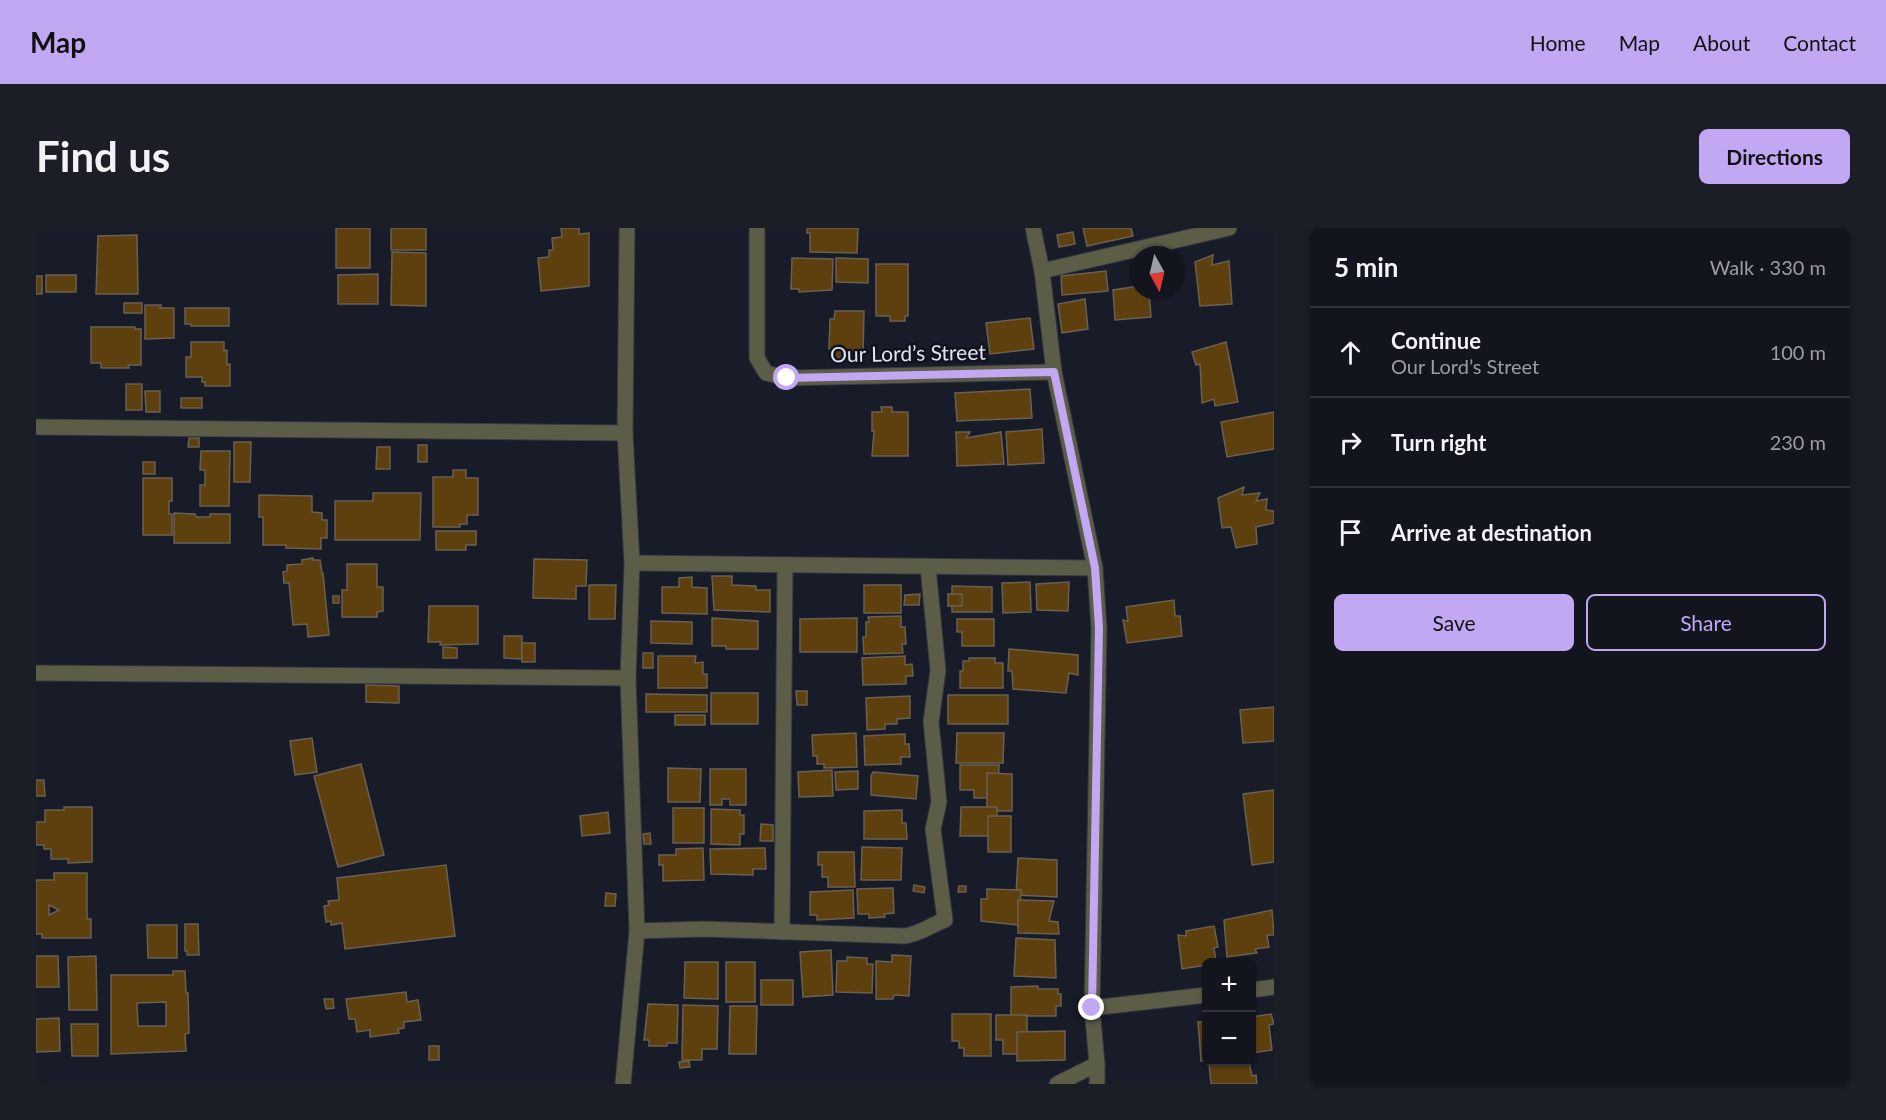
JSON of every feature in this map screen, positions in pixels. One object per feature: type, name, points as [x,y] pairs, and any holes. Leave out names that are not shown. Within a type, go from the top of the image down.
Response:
[{"type":"street","points":[[623,1084],[637,931],[628,678],[632,563],[625,433],[627,228]]},
{"type":"street","name":"Our Lord’s Street","points":[[757,228],[758,358],[766,373],[787,378],[1054,372]]},
{"type":"street","points":[[1033,228],[1042,270],[1054,372],[1095,568],[1099,628],[1092,1008],[1097,1084]]},
{"type":"street","points":[[1042,270],[1229,228]]},
{"type":"street","points":[[36,427],[625,433]]},
{"type":"street","points":[[632,563],[1095,568]]},
{"type":"street","points":[[782,932],[785,565]]},
{"type":"street","points":[[637,931],[703,929],[905,936],[921,933],[930,925],[945,920],[933,829],[939,802],[931,722],[938,670],[928,567]]},
{"type":"street","points":[[36,673],[628,678]]},
{"type":"street","points":[[1256,989],[1274,987]]},
{"type":"street","points":[[1092,1008],[1202,995]]},
{"type":"street","points":[[1057,1084],[1097,1064]]},
{"type":"building","points":[[336,228],[370,228],[370,268],[336,268]]},
{"type":"building","points":[[391,228],[426,228],[426,250],[391,250]]},
{"type":"building","points":[[561,228],[579,228],[579,234],[589,233],[589,286],[541,291],[538,258],[549,257],[549,250],[553,250],[552,238],[562,237]]},
{"type":"building","points":[[807,228],[858,228],[857,253],[810,252],[810,233],[807,233]]},
{"type":"building","points":[[1083,228],[1131,228],[1133,236],[1087,246]]},
{"type":"building","points":[[1073,232],[1075,244],[1059,247],[1057,235]]},
{"type":"building","points":[[137,235],[138,294],[96,294],[98,236]]},
{"type":"building","points":[[392,252],[426,253],[426,306],[391,305]]},
{"type":"building","points":[[1213,255],[1212,265],[1229,261],[1232,304],[1200,306],[1195,262]]},
{"type":"building","points":[[792,258],[833,259],[832,290],[799,292],[799,289],[791,289]]},
{"type":"building","points":[[836,258],[868,259],[868,283],[836,282]]},
{"type":"building","points":[[876,264],[908,264],[908,316],[905,316],[905,321],[890,321],[890,316],[876,316]]},
{"type":"building","points":[[1106,271],[1108,291],[1062,295],[1061,276]]},
{"type":"building","points":[[378,274],[378,304],[338,304],[338,275]]},
{"type":"building","points":[[46,275],[76,275],[76,292],[46,292]]},
{"type":"building","points":[[36,276],[42,276],[42,294],[36,294]]},
{"type":"building","points":[[1130,287],[1130,300],[1150,300],[1151,317],[1115,320],[1113,290]]},
{"type":"building","points":[[1085,299],[1088,329],[1062,333],[1058,304]]},
{"type":"building","points":[[124,303],[142,303],[142,313],[124,313]]},
{"type":"building","points":[[145,305],[174,308],[174,338],[145,339]]},
{"type":"building","points":[[185,308],[229,308],[229,326],[185,324]]},
{"type":"building","points":[[835,311],[864,311],[863,358],[834,358],[834,349],[829,349],[830,319],[834,319]]},
{"type":"building","points":[[1030,318],[1034,349],[990,354],[986,323]]},
{"type":"building","points":[[91,327],[141,329],[141,365],[128,365],[129,368],[101,368],[101,363],[91,363]]},
{"type":"building","points":[[191,342],[224,342],[224,351],[227,350],[227,365],[230,364],[230,386],[205,386],[202,377],[186,377],[186,357],[191,357]]},
{"type":"building","points":[[1226,342],[1238,402],[1215,406],[1214,399],[1202,403],[1200,364],[1196,365],[1192,352]]},
{"type":"building","points":[[126,384],[142,384],[142,410],[126,410]]},
{"type":"building","points":[[1030,389],[1032,418],[957,421],[955,393]]},
{"type":"building","points":[[145,391],[160,391],[160,412],[146,412]]},
{"type":"building","points":[[181,398],[202,398],[202,408],[181,408]]},
{"type":"building","points":[[881,407],[892,407],[892,412],[908,412],[908,456],[872,456],[874,431],[872,431],[872,412],[882,412]]},
{"type":"building","points":[[1274,412],[1274,449],[1227,457],[1221,422]]},
{"type":"building","points":[[1042,429],[1044,463],[1008,465],[1006,432]]},
{"type":"building","points":[[956,432],[970,432],[966,438],[1001,432],[1004,464],[957,466]]},
{"type":"building","points":[[189,438],[199,438],[199,447],[188,447]]},
{"type":"building","points":[[234,442],[251,442],[250,482],[234,482]]},
{"type":"building","points":[[418,445],[427,445],[427,462],[418,462]]},
{"type":"building","points":[[377,447],[390,447],[390,469],[376,469]]},
{"type":"building","points":[[201,451],[230,451],[229,506],[200,506],[200,485],[205,485],[205,470],[200,470]]},
{"type":"building","points":[[143,462],[155,462],[155,474],[143,474]]},
{"type":"building","points":[[453,470],[466,470],[466,478],[478,478],[478,515],[467,515],[467,524],[460,524],[460,527],[433,527],[433,477],[453,477]]},
{"type":"building","points":[[143,478],[172,478],[172,501],[169,501],[169,514],[172,514],[172,535],[143,535]]},
{"type":"building","points":[[1244,487],[1242,495],[1260,493],[1256,501],[1267,499],[1266,510],[1274,511],[1274,523],[1256,527],[1257,544],[1236,548],[1231,527],[1222,528],[1218,498]]},
{"type":"building","points":[[373,493],[421,493],[420,540],[335,540],[335,501],[373,501]]},
{"type":"building","points":[[259,495],[312,496],[312,512],[322,513],[322,520],[327,520],[327,538],[321,538],[321,549],[263,545],[263,517],[259,517]]},
{"type":"building","points":[[174,513],[195,514],[196,517],[230,514],[230,543],[174,543]]},
{"type":"building","points":[[436,531],[476,531],[476,545],[466,545],[466,550],[436,550]]},
{"type":"building","points":[[313,558],[313,560],[320,560],[323,573],[329,635],[308,637],[307,624],[293,625],[289,583],[284,583],[283,572],[287,571],[287,565],[302,564],[302,560]]},
{"type":"building","points":[[534,559],[587,560],[586,586],[576,586],[576,599],[533,598]]},
{"type":"building","points":[[347,564],[377,564],[377,587],[383,587],[383,611],[377,612],[377,617],[342,617],[342,590],[347,590]]},
{"type":"building","points":[[712,576],[732,576],[732,585],[756,586],[756,590],[770,590],[770,612],[714,610]]},
{"type":"building","points":[[692,577],[692,587],[707,588],[707,614],[662,613],[662,587],[679,587],[679,578]]},
{"type":"building","points":[[1030,582],[1031,612],[1003,613],[1002,583]]},
{"type":"building","points":[[1069,582],[1068,611],[1037,610],[1036,584]]},
{"type":"building","points":[[589,585],[616,585],[615,619],[589,619]]},
{"type":"building","points":[[864,585],[901,585],[901,613],[864,613]]},
{"type":"building","points":[[952,586],[992,587],[992,612],[952,612]]},
{"type":"building","points":[[920,594],[919,605],[904,605],[905,595]]},
{"type":"building","points":[[948,594],[962,594],[962,606],[948,606]]},
{"type":"building","points":[[333,596],[339,596],[339,603],[333,603]]},
{"type":"building","points":[[1174,600],[1175,616],[1180,616],[1182,636],[1127,643],[1123,620],[1128,621],[1126,607]]},
{"type":"building","points":[[429,606],[478,606],[478,644],[440,645],[441,642],[428,642]]},
{"type":"building","points":[[901,616],[901,627],[905,627],[906,644],[902,644],[903,653],[864,654],[863,637],[866,637],[868,617]]},
{"type":"building","points":[[712,618],[758,621],[758,649],[726,649],[726,646],[712,646]]},
{"type":"building","points":[[857,618],[857,652],[800,652],[800,619]]},
{"type":"building","points":[[957,619],[994,619],[994,646],[962,646],[962,632],[957,632]]},
{"type":"building","points":[[651,621],[692,622],[692,644],[651,643]]},
{"type":"building","points":[[504,636],[522,636],[522,659],[504,658]]},
{"type":"building","points":[[522,643],[535,643],[535,662],[522,662]]},
{"type":"building","points":[[443,647],[457,648],[457,658],[443,658]]},
{"type":"building","points":[[1009,649],[1078,655],[1078,675],[1069,673],[1066,693],[1013,689],[1012,671],[1008,671]]},
{"type":"building","points":[[643,653],[653,653],[653,668],[643,668]]},
{"type":"building","points":[[658,656],[696,656],[695,663],[703,662],[703,674],[707,674],[707,688],[658,688]]},
{"type":"building","points":[[905,656],[905,665],[912,664],[913,676],[906,676],[906,684],[863,685],[862,658]]},
{"type":"building","points":[[969,658],[995,658],[995,663],[1003,663],[1003,688],[960,688],[960,671],[963,671],[963,661],[969,661]]},
{"type":"building","points":[[366,685],[399,686],[399,703],[366,702]]},
{"type":"building","points":[[796,691],[807,691],[807,705],[797,705]]},
{"type":"building","points":[[711,693],[758,693],[758,724],[711,724]]},
{"type":"building","points":[[646,694],[707,695],[707,712],[646,712]]},
{"type":"building","points":[[948,695],[1008,695],[1008,724],[948,724]]},
{"type":"building","points":[[910,696],[910,718],[897,719],[897,724],[885,724],[885,729],[867,730],[866,698]]},
{"type":"building","points":[[1274,707],[1274,741],[1243,743],[1240,710]]},
{"type":"building","points":[[675,715],[705,715],[705,725],[675,725]]},
{"type":"building","points":[[856,733],[857,767],[824,768],[824,764],[817,764],[817,756],[813,756],[812,735]]},
{"type":"building","points":[[957,733],[1004,733],[1003,763],[956,763]]},
{"type":"building","points":[[905,734],[905,744],[909,744],[910,757],[901,757],[901,764],[865,765],[864,736]]},
{"type":"building","points":[[312,738],[317,772],[295,775],[290,741]]},
{"type":"building","points":[[361,764],[384,855],[338,867],[314,776]]},
{"type":"building","points":[[960,765],[999,765],[998,792],[987,792],[987,798],[974,798],[974,790],[960,790]]},
{"type":"building","points":[[668,768],[701,769],[700,802],[668,802]]},
{"type":"building","points":[[710,769],[746,769],[746,805],[730,805],[730,799],[722,799],[722,805],[710,805]]},
{"type":"building","points":[[832,770],[833,796],[799,797],[798,772]]},
{"type":"building","points":[[858,771],[858,789],[836,790],[835,772]]},
{"type":"building","points":[[873,772],[918,776],[916,799],[871,795]]},
{"type":"building","points":[[987,773],[1012,774],[1012,811],[987,811]]},
{"type":"building","points":[[36,780],[44,780],[45,796],[36,796]]},
{"type":"building","points":[[1274,790],[1274,862],[1252,865],[1243,794]]},
{"type":"building","points":[[64,807],[92,807],[92,862],[68,863],[68,859],[51,859],[51,849],[44,849],[44,845],[36,845],[36,822],[45,822],[45,810],[64,810]]},
{"type":"building","points":[[961,807],[997,807],[997,836],[960,836]]},
{"type":"building","points":[[673,808],[704,808],[704,843],[673,843]]},
{"type":"building","points":[[711,809],[740,810],[740,815],[744,815],[744,834],[740,834],[740,845],[711,844]]},
{"type":"building","points":[[902,810],[902,823],[906,823],[907,839],[864,839],[864,811]]},
{"type":"building","points":[[608,812],[610,833],[582,836],[580,816]]},
{"type":"building","points":[[988,816],[1011,816],[1011,852],[988,852]]},
{"type":"building","points":[[761,824],[773,825],[773,841],[760,841]]},
{"type":"building","points":[[650,833],[651,844],[644,844],[643,834]]},
{"type":"building","points":[[862,847],[902,848],[901,880],[861,880]]},
{"type":"building","points":[[703,848],[704,880],[663,881],[663,865],[659,865],[659,855],[676,855],[676,849]]},
{"type":"building","points":[[765,848],[766,869],[753,869],[753,875],[711,874],[710,849]]},
{"type":"building","points":[[818,852],[854,852],[855,887],[828,887],[828,877],[822,877],[822,865],[818,865]]},
{"type":"building","points":[[1018,858],[1057,860],[1057,897],[1016,895]]},
{"type":"building","points":[[446,865],[455,936],[345,949],[342,923],[331,925],[331,921],[326,922],[324,906],[329,905],[328,901],[339,900],[337,878]]},
{"type":"building","points":[[54,873],[87,873],[87,919],[91,919],[91,938],[42,938],[42,934],[36,934],[36,880],[54,880]],"holes":[[[49,905],[59,910],[49,915]]]},
{"type":"building","points":[[914,885],[925,887],[924,893],[913,891]]},
{"type":"building","points":[[959,886],[966,886],[966,892],[958,892]]},
{"type":"building","points":[[893,888],[894,913],[884,914],[885,917],[869,918],[869,914],[858,914],[857,889]]},
{"type":"building","points":[[987,889],[1021,890],[1019,925],[981,921],[981,899],[987,899]]},
{"type":"building","points":[[853,890],[854,918],[817,920],[817,915],[810,915],[810,892]]},
{"type":"building","points":[[606,893],[616,894],[615,906],[605,906]]},
{"type":"building","points":[[1018,900],[1054,901],[1049,921],[1058,922],[1059,934],[1018,933]]},
{"type":"building","points":[[1272,910],[1274,935],[1267,935],[1269,947],[1255,949],[1257,953],[1227,957],[1224,920]]},
{"type":"building","points":[[185,924],[198,924],[199,955],[187,955],[185,951]]},
{"type":"building","points":[[147,925],[177,925],[177,958],[148,958]]},
{"type":"building","points":[[1214,926],[1218,947],[1214,948],[1215,958],[1202,958],[1202,966],[1182,969],[1178,935],[1186,936],[1186,931]]},
{"type":"building","points":[[1016,938],[1055,940],[1056,978],[1014,976]]},
{"type":"building","points":[[831,950],[833,995],[803,997],[800,952]]},
{"type":"building","points":[[892,955],[911,956],[909,996],[894,995],[893,999],[876,999],[876,961],[892,962]]},
{"type":"building","points":[[36,956],[58,956],[59,987],[36,987]]},
{"type":"building","points":[[96,956],[97,1010],[69,1010],[68,957]]},
{"type":"building","points":[[847,957],[867,958],[867,964],[873,964],[872,993],[836,992],[837,961],[847,961]]},
{"type":"building","points":[[685,962],[718,962],[718,999],[684,998]]},
{"type":"building","points":[[726,962],[755,962],[755,1002],[726,1002]]},
{"type":"building","points":[[173,971],[185,971],[189,1033],[185,1034],[186,1051],[111,1054],[111,975],[173,975]],"holes":[[[166,1002],[166,1026],[138,1026],[137,1003]]]},
{"type":"building","points":[[761,980],[793,980],[793,1005],[761,1005]]},
{"type":"building","points":[[1038,986],[1038,989],[1058,989],[1058,994],[1061,994],[1061,1006],[1056,1006],[1056,1016],[1011,1016],[1011,987]]},
{"type":"building","points":[[406,992],[407,1002],[418,1000],[421,1020],[404,1022],[404,1028],[398,1029],[399,1033],[370,1037],[370,1030],[357,1032],[355,1019],[349,1019],[346,999]]},
{"type":"building","points":[[324,999],[333,999],[334,1008],[326,1009]]},
{"type":"building","points":[[648,1004],[678,1005],[677,1043],[667,1043],[667,1046],[649,1046],[649,1040],[644,1040]]},
{"type":"building","points":[[683,1005],[718,1006],[717,1049],[702,1049],[702,1060],[682,1060]]},
{"type":"building","points":[[730,1006],[757,1006],[756,1054],[729,1054]]},
{"type":"building","points":[[952,1014],[991,1014],[991,1056],[964,1056],[964,1048],[959,1048],[959,1041],[952,1041]]},
{"type":"building","points":[[1271,1014],[1274,1024],[1269,1025],[1272,1050],[1256,1052],[1256,1016]]},
{"type":"building","points":[[996,1015],[1027,1015],[1027,1054],[1003,1054],[1003,1040],[996,1040]]},
{"type":"building","points":[[59,1018],[60,1051],[36,1052],[36,1019]]},
{"type":"building","points":[[1198,1022],[1202,1022],[1201,1061]]},
{"type":"building","points":[[71,1024],[98,1024],[98,1056],[72,1056]]},
{"type":"building","points":[[1065,1031],[1065,1060],[1017,1061],[1017,1032]]},
{"type":"building","points":[[429,1046],[439,1046],[439,1060],[429,1060]]},
{"type":"building","points":[[689,1061],[690,1067],[680,1068],[679,1062]]},
{"type":"building","points":[[1209,1066],[1250,1066],[1252,1076],[1256,1075],[1257,1084],[1211,1084]]},
{"type":"route","points":[[787,378],[1054,372],[1095,568],[1099,628],[1092,1008]]}]
